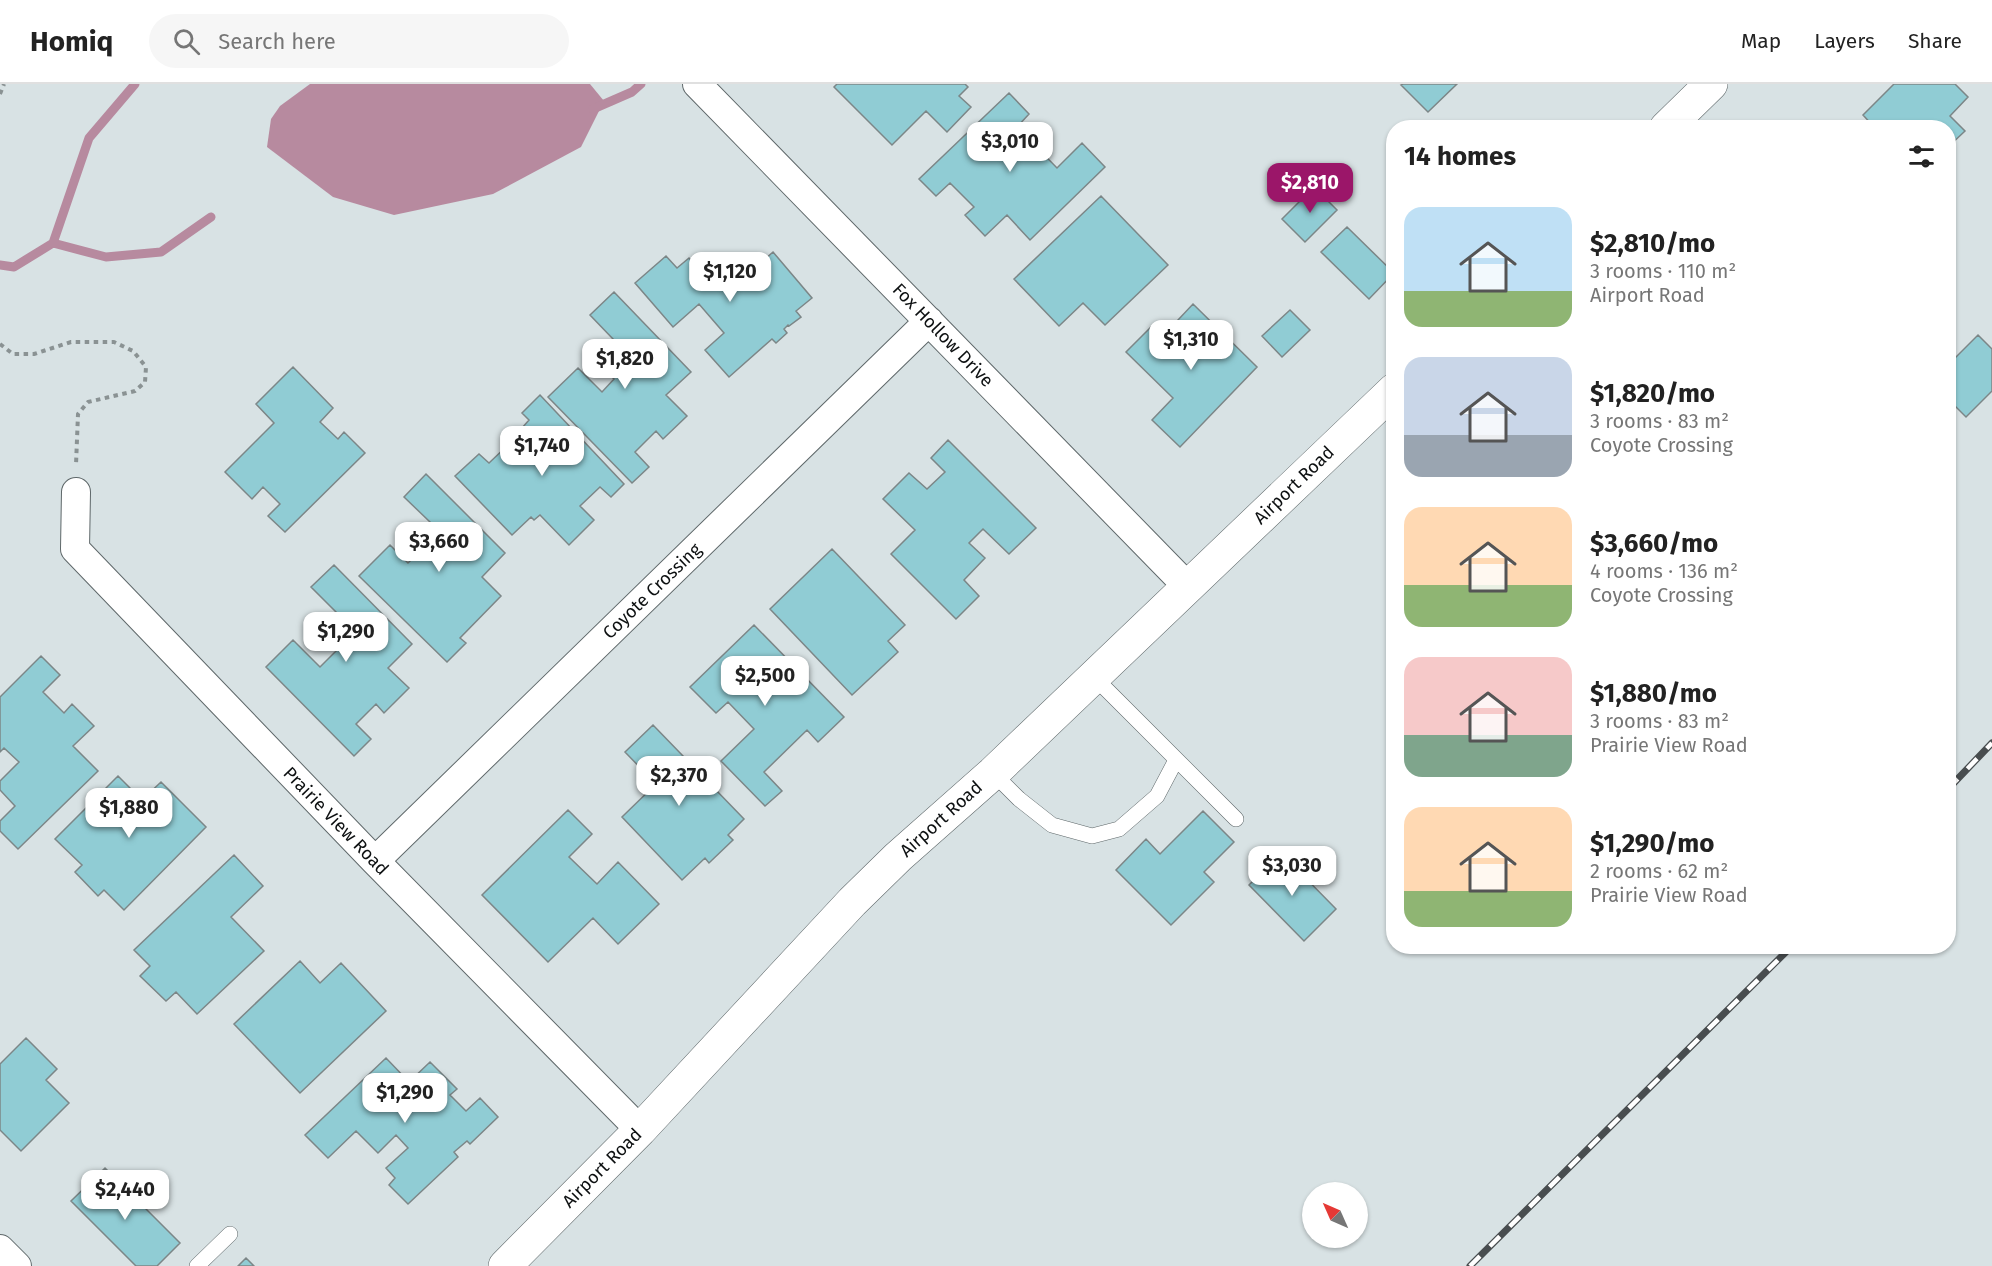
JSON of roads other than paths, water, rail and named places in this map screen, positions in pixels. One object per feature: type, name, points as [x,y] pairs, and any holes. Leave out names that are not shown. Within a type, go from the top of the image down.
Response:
[{"type":"street","name":"Fox Hollow Drive","points":[[697,84],[1188,587]]},
{"type":"street","points":[[1674,120],[1711,84]]},
{"type":"street","name":"Coyote Crossing","points":[[375,861],[929,321]]},
{"type":"street","name":"Airport Road","points":[[506,1266],[640,1130],[852,902],[898,857],[993,773],[1386,398]]},
{"type":"street","name":"Prairie View Road","points":[[76,492],[75,549],[375,861],[640,1130]]},
{"type":"street","points":[[0,1249],[17,1266]]},
{"type":"lane","points":[[1093,676],[1236,819]]},
{"type":"lane","points":[[993,773],[1018,799],[1052,825],[1092,836],[1119,829],[1157,796],[1176,760]]},
{"type":"lane","points":[[197,1266],[230,1234]]},
{"type":"waterway","points":[[0,265],[14,267],[53,243],[89,138],[135,84]]},
{"type":"waterway","points":[[593,109],[632,92],[641,84]]},
{"type":"waterway","points":[[53,243],[106,257],[161,252],[211,217]]},
{"type":"railway","points":[[1956,781],[1992,743]]},
{"type":"railway","points":[[1470,1266],[1784,954]]}]
